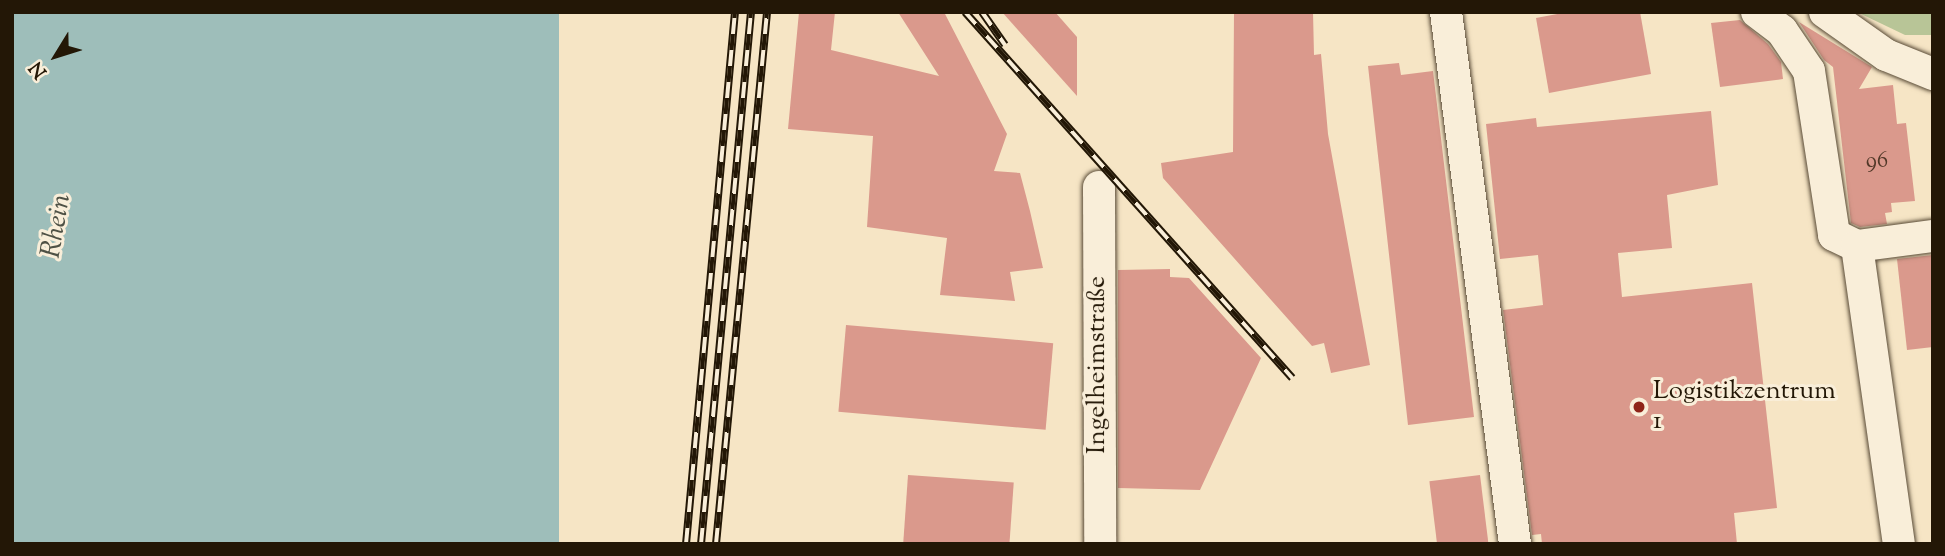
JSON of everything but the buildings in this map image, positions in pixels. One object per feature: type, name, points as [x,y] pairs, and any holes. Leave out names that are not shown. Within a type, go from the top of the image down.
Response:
[{"type":"street","points":[[1446,12],[1515,544]]},
{"type":"street","points":[[1757,12],[1782,32],[1810,71],[1834,235],[1857,247],[1933,236]]},
{"type":"street","points":[[1825,12],[1886,55],[1933,74]]},
{"type":"street","name":"Ingelheimstraße","points":[[1098,187],[1100,544]]},
{"type":"street","points":[[1857,247],[1899,544]]},
{"type":"green space","points":[[1857,12],[1933,12],[1933,35],[1905,35]]},
{"type":"water","name":"Rhein","points":[[12,12],[559,12],[559,544],[12,544]]},
{"type":"railway","points":[[686,544],[735,12]]},
{"type":"railway","points":[[701,544],[751,12]]},
{"type":"railway","points":[[716,544],[767,12]]},
{"type":"railway","points":[[965,12],[1292,378]]},
{"type":"railway","points":[[982,12],[1005,45]]},
{"type":"place","name":"Logistikzentrum 1","points":[[1639,407]]}]
